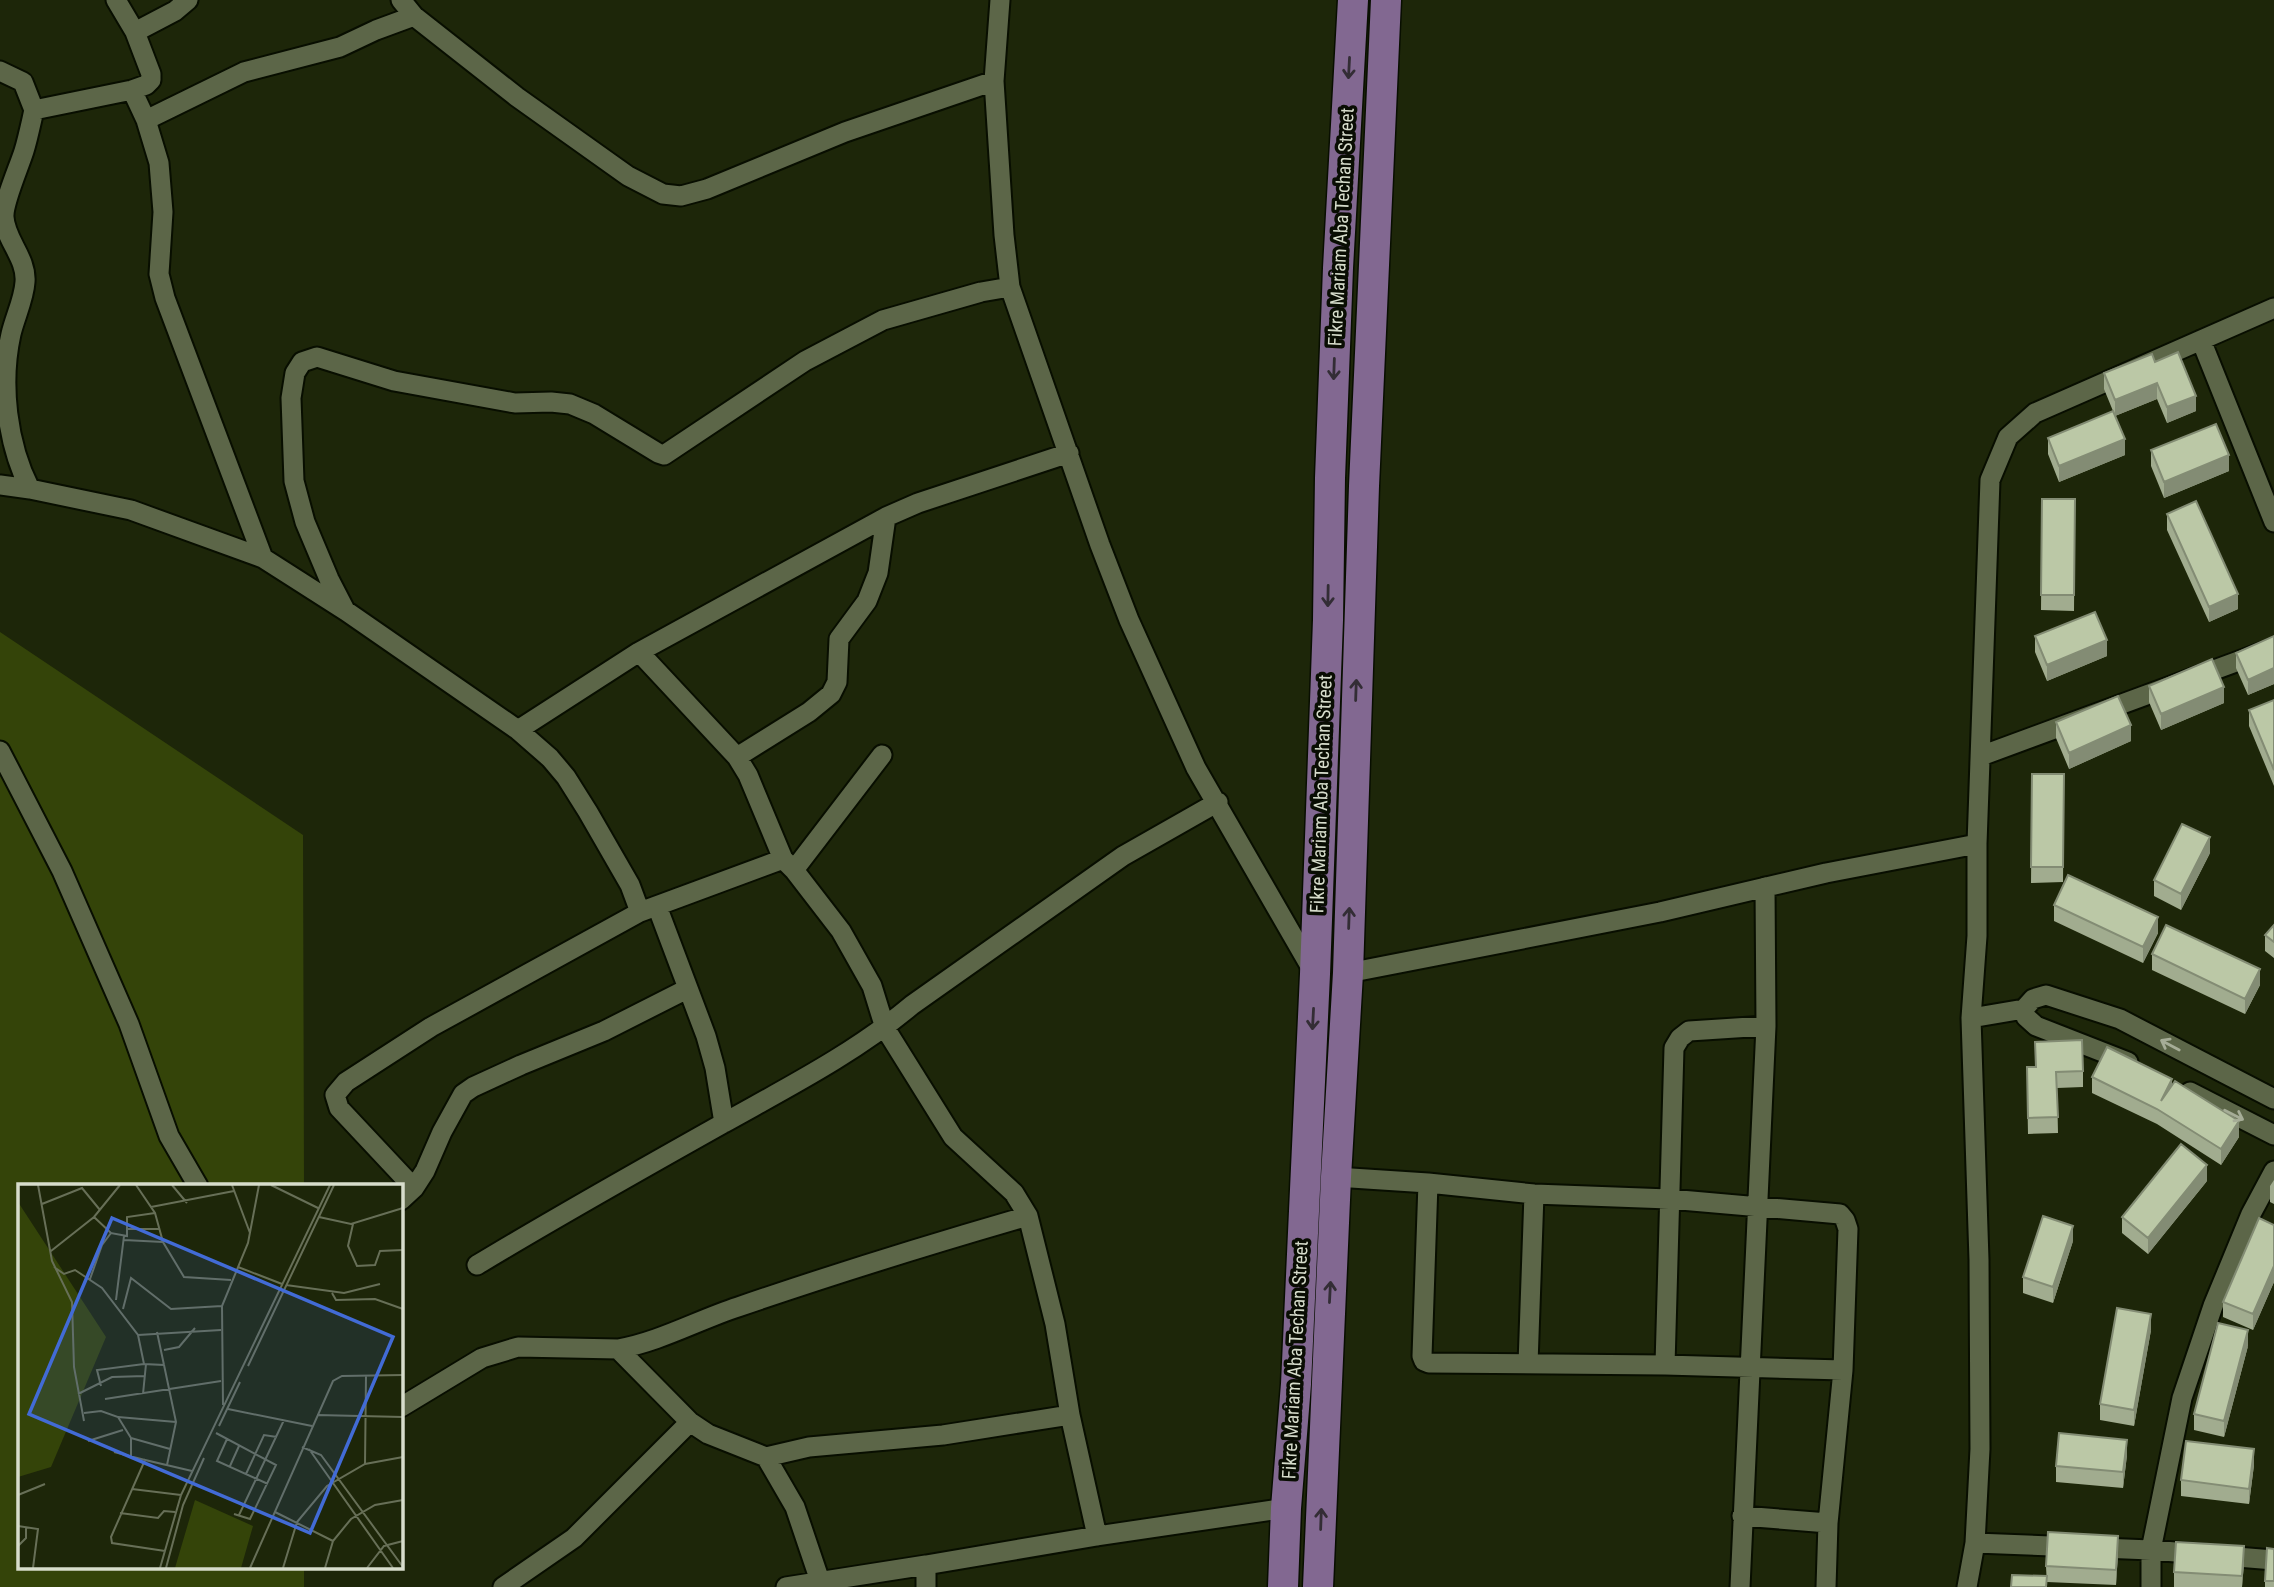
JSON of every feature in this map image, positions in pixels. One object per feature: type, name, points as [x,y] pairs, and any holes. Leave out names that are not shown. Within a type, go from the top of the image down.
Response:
[{"type":"main road","name":"Fikre Mariam Aba Techan Street","points":[[1283,1587],[1296,1384],[1315,974],[1328,620],[1329,478],[1353,0]]},
{"type":"main road","name":"Fikre Mariam Aba Techan Street","points":[[1318,1587],[1348,973],[1364,485],[1386,0]]},
{"type":"street","points":[[34,110],[132,90],[151,80],[135,32],[116,0]]},
{"type":"street","points":[[135,32],[175,12],[188,0]]},
{"type":"street","points":[[401,0],[414,16],[517,97],[628,176],[663,194],[681,196],[707,189],[845,132],[994,81]]},
{"type":"street","points":[[1000,0],[994,81],[1010,287],[1129,620],[1196,768],[1315,974]]},
{"type":"street","points":[[146,120],[244,72],[340,47],[414,16]]},
{"type":"street","points":[[0,71],[23,82],[34,110],[3,215],[25,270],[25,284],[11,335],[6,368],[13,444],[20,470],[30,489]]},
{"type":"street","points":[[132,90],[146,120],[159,163],[163,212],[159,274],[165,298],[263,558]]},
{"type":"street","points":[[346,611],[305,522],[293,481],[291,398],[295,373],[302,362],[317,357],[394,381],[515,404],[570,404],[594,414],[664,455],[805,361],[883,320],[981,292],[1010,287]]},
{"type":"street","points":[[1967,1587],[1975,1543],[1980,1449],[1979,1259],[1971,1018],[1977,936],[1977,844],[1990,480],[2008,437],[2035,413],[2274,308]]},
{"type":"street","points":[[2201,340],[2274,522]]},
{"type":"street","points":[[518,730],[639,652],[886,517],[918,503],[1069,453]]},
{"type":"street","points":[[0,485],[131,510],[263,558],[346,611],[518,730],[550,758],[566,777],[630,886],[648,909],[687,989],[706,1036],[715,1068],[724,1123]]},
{"type":"street","points":[[737,757],[808,712],[831,694],[837,682],[839,639],[867,601],[878,573],[886,517]]},
{"type":"street","points":[[1981,756],[2274,648]]},
{"type":"street","points":[[639,652],[737,757],[789,864],[841,931],[872,986],[885,1028],[953,1137],[1014,1193],[1028,1216],[1055,1325],[1070,1415],[1097,1536]]},
{"type":"street","points":[[0,751],[62,871],[129,1024],[169,1136],[197,1184]]},
{"type":"street","points":[[399,1184],[340,1108],[335,1095],[346,1083],[431,1027],[648,909],[789,864],[882,755]]},
{"type":"street","points":[[477,1265],[566,1211],[820,1070],[885,1028],[912,1005],[1123,856],[1218,802]]},
{"type":"street","points":[[1348,973],[1647,915],[1826,873],[1977,844]]},
{"type":"street","points":[[1740,1587],[1766,1026],[1765,887]]},
{"type":"street","points":[[407,1194],[425,1171],[463,1094],[521,1065],[604,1031],[687,989]]},
{"type":"street","points":[[1971,1018],[2024,1009],[2033,999],[2046,995],[2120,1019],[2274,1099]]},
{"type":"street","points":[[2024,1009],[2026,1017],[2036,1026],[2142,1068]]},
{"type":"street","points":[[1665,1365],[1674,1048],[1680,1038],[1689,1031],[1766,1026]]},
{"type":"street","points":[[2178,1086],[2274,1135]]},
{"type":"street","points":[[2151,1587],[2151,1550],[2182,1398],[2213,1306],[2251,1214],[2274,1171]]},
{"type":"street","points":[[1336,1177],[1534,1194],[1669,1199],[1756,1209],[1840,1214],[1847,1228],[1843,1370],[1828,1523],[1826,1587]]},
{"type":"street","points":[[1428,1183],[1422,1356],[1424,1361],[1843,1370]]},
{"type":"street","points":[[1528,1364],[1534,1194]]},
{"type":"street","points":[[402,1406],[482,1358],[518,1347],[618,1349],[641,1345],[719,1313],[888,1257],[1028,1216]]},
{"type":"street","points":[[618,1349],[690,1422],[708,1434],[766,1457],[809,1447],[943,1434],[1070,1415]]},
{"type":"street","points":[[503,1587],[574,1538],[690,1422]]},
{"type":"street","points":[[766,1457],[795,1507],[820,1581]]},
{"type":"street","points":[[786,1587],[1286,1508]]},
{"type":"street","points":[[1742,1517],[1828,1523]]},
{"type":"street","points":[[1975,1543],[2151,1550],[2274,1560]]},
{"type":"street","points":[[926,1565],[926,1587]]},
{"type":"green space","points":[[0,632],[303,835],[304,1184],[18,1184],[18,1570],[304,1570],[304,1587],[0,1587]]},
{"type":"building","points":[[2178,352],[2196,396],[2167,407],[2157,383],[2115,400],[2104,373],[2152,354],[2155,362]]},
{"type":"building","points":[[2113,411],[2125,439],[2059,466],[2048,438]]},
{"type":"building","points":[[2216,424],[2229,455],[2164,482],[2151,450]]},
{"type":"building","points":[[2042,499],[2075,499],[2074,595],[2041,595]]},
{"type":"building","points":[[2196,501],[2238,594],[2209,607],[2167,514]]},
{"type":"building","points":[[2095,612],[2107,640],[2047,665],[2035,636]]},
{"type":"building","points":[[2274,636],[2274,668],[2248,680],[2236,653]]},
{"type":"building","points":[[2212,659],[2224,687],[2161,714],[2149,686]]},
{"type":"building","points":[[2118,696],[2131,725],[2069,753],[2056,722]]},
{"type":"building","points":[[2274,700],[2274,770],[2249,710]]},
{"type":"building","points":[[2032,774],[2064,774],[2063,867],[2031,867]]},
{"type":"building","points":[[2182,824],[2210,837],[2181,894],[2154,880]]},
{"type":"building","points":[[2068,875],[2158,917],[2143,947],[2054,905]]},
{"type":"building","points":[[2166,925],[2260,969],[2245,999],[2152,954]]},
{"type":"building","points":[[2274,925],[2274,942],[2265,935]]},
{"type":"building","points":[[2082,1040],[2083,1071],[2056,1072],[2058,1117],[2028,1118],[2027,1067],[2036,1067],[2035,1042]]},
{"type":"building","points":[[2107,1047],[2172,1079],[2161,1101],[2175,1081],[2239,1121],[2221,1149],[2157,1109],[2092,1077]]},
{"type":"building","points":[[2181,1144],[2207,1165],[2148,1238],[2122,1217]]},
{"type":"building","points":[[2043,1216],[2073,1226],[2053,1287],[2023,1277]]},
{"type":"building","points":[[2259,1218],[2274,1225],[2274,1266],[2253,1314],[2223,1302]]},
{"type":"building","points":[[2117,1308],[2151,1314],[2134,1410],[2100,1404]]},
{"type":"building","points":[[2218,1323],[2248,1330],[2224,1421],[2194,1414]]},
{"type":"building","points":[[2059,1433],[2127,1440],[2123,1472],[2056,1466]]},
{"type":"building","points":[[2186,1441],[2254,1449],[2249,1489],[2181,1480]]},
{"type":"building","points":[[2048,1532],[2118,1536],[2116,1570],[2046,1566]]},
{"type":"building","points":[[2176,1542],[2244,1546],[2242,1576],[2174,1572]]},
{"type":"building","points":[[2267,1548],[2274,1549],[2274,1581],[2265,1581]]},
{"type":"building","points":[[2012,1575],[2047,1576],[2046,1587],[2011,1587]]}]
